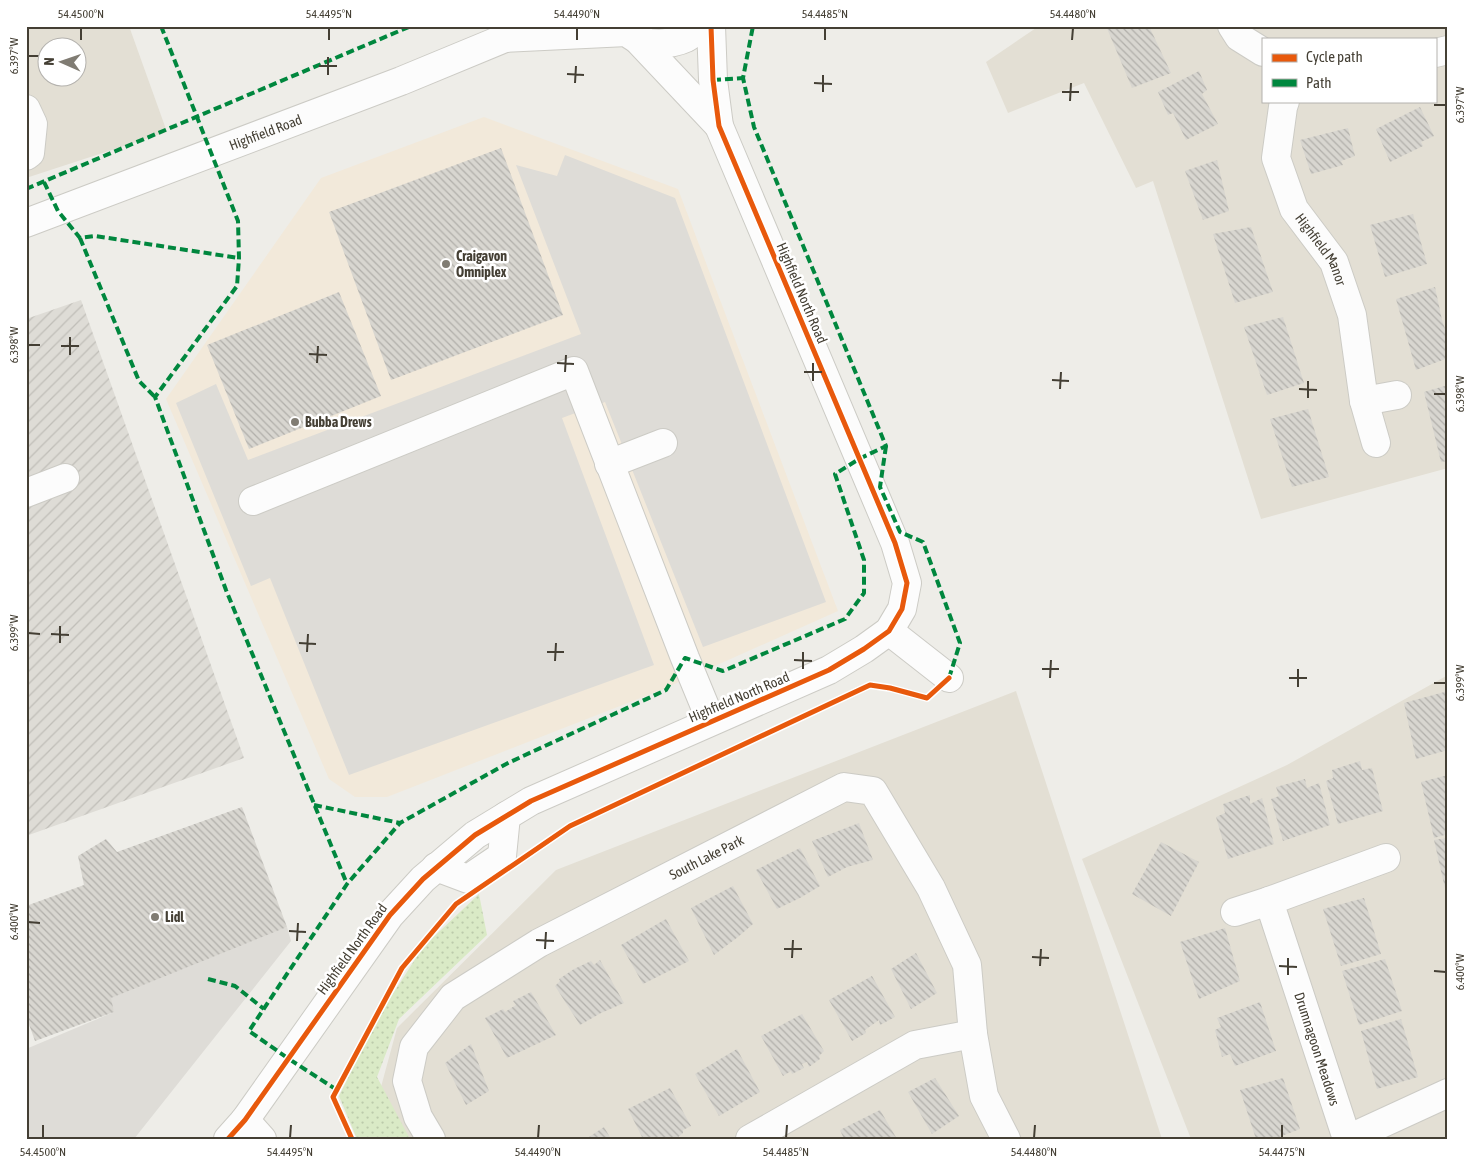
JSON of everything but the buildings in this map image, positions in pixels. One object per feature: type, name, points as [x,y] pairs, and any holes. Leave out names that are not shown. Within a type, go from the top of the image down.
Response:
[{"type":"street","name":"Highfield Road","points":[[26,223],[401,81],[512,32],[627,32],[660,44],[685,38],[702,26]]},
{"type":"street","name":"Highfield North Road","points":[[245,1132],[316,1018],[390,915],[423,879],[475,834],[531,801],[829,670],[889,632],[902,609],[907,583],[895,543],[719,126],[713,80],[711,26]]},
{"type":"street","points":[[1232,26],[1239,37],[1262,51]]},
{"type":"street","name":"Highfield North Road","points":[[627,32],[719,126]]},
{"type":"street","name":"Highfield Manor","points":[[1285,102],[1276,158],[1294,209],[1334,262],[1352,315],[1364,401],[1376,443]]},
{"type":"street","points":[[26,108],[33,124],[30,153],[26,156]]},
{"type":"street","points":[[253,501],[574,371],[711,721]]},
{"type":"street","points":[[1364,401],[1397,395]]},
{"type":"street","points":[[610,464],[663,443]]},
{"type":"street","points":[[26,493],[65,478]]},
{"type":"street","points":[[889,632],[949,678]]},
{"type":"street","name":"South Lake Park","points":[[431,1139],[418,1117],[407,1081],[414,1047],[452,997],[539,942],[844,787],[873,791],[931,888],[967,965],[973,1034],[984,1096],[1006,1139]]},
{"type":"street","points":[[1235,912],[1386,858]]},
{"type":"street","name":"Drumnagoon Meadows","points":[[1269,901],[1348,1139],[1448,1093]]},
{"type":"street","points":[[750,1139],[915,1045],[973,1034]]},
{"type":"shaded area","points":[[26,26],[129,26],[167,132],[26,178]]},
{"type":"shaded area","points":[[1039,26],[1448,26],[1448,468],[1261,519],[1153,181],[1136,188],[1084,83],[1008,113],[986,62]]},
{"type":"shaded area","points":[[484,117],[678,189],[838,611],[661,690],[387,797],[355,797],[329,779],[166,399],[321,178]]},
{"type":"shaded area","points":[[565,155],[675,198],[826,602],[703,647],[605,402],[562,418],[654,665],[349,775],[270,578],[251,586],[176,403],[216,384],[248,460],[581,334],[516,165],[557,176]]},
{"type":"shaded area","points":[[81,300],[244,758],[26,836],[26,319]]},
{"type":"shaded area","points":[[1448,675],[1448,1139],[1191,1139],[1082,859],[1287,765]]},
{"type":"shaded area","points":[[1016,691],[1162,1139],[363,1139],[372,1120],[397,1028],[556,870]]},
{"type":"shaded area","points":[[287,927],[291,941],[134,1139],[26,1139],[26,1049],[114,1012],[107,994]]},
{"type":"green space","points":[[479,894],[487,935],[399,1019],[377,1077],[410,1139],[357,1139],[339,1096],[380,1014],[423,947]]},
{"type":"marked path","points":[[161,26],[238,221],[239,258],[237,286],[155,397],[226,590],[347,884]]},
{"type":"marked path","points":[[26,189],[411,26]]},
{"type":"marked path","points":[[314,805],[400,823],[508,763],[666,690],[685,658],[723,671],[845,619],[864,593],[864,560],[835,474],[859,459],[886,446],[754,127],[743,78],[753,26]]},
{"type":"marked path","points":[[713,80],[743,78]]},
{"type":"marked path","points":[[44,182],[58,211],[80,238],[95,236],[239,258]]},
{"type":"marked path","points":[[80,238],[139,381],[155,397]]},
{"type":"marked path","points":[[886,446],[880,487],[900,532],[923,542],[960,643],[949,678]]},
{"type":"marked path","points":[[337,1090],[249,1031],[347,884],[400,823]]},
{"type":"marked path","points":[[208,979],[235,986],[264,1009]]},
{"type":"cycle path","points":[[228,1139],[245,1120],[390,915],[423,879],[475,835],[531,801],[829,670],[889,631],[902,609],[907,583],[895,543],[719,126],[713,80],[711,26]]},
{"type":"cycle path","points":[[352,1139],[333,1097],[402,968],[456,904],[570,826],[870,685],[890,688],[927,698],[949,678]]},
{"type":"place","name":"Craigavon Omniplex","points":[[446,264]]},
{"type":"place","name":"Bubba Drews","points":[[295,422]]},
{"type":"place","name":"Lidl","points":[[155,917]]}]
